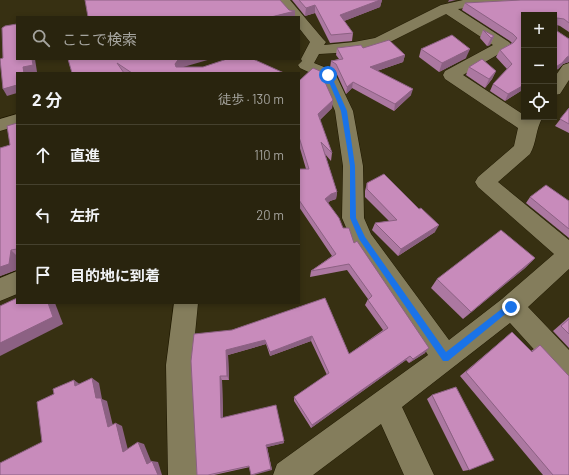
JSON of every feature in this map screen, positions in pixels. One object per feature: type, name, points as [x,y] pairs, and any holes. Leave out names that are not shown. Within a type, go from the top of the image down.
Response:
[{"type":"street","points":[[283,0],[296,16]]},
{"type":"street","points":[[306,53],[354,47],[379,42],[412,27],[446,8],[462,4],[476,2],[521,1],[530,12]]},
{"type":"street","points":[[288,475],[446,358],[511,307],[569,254],[485,182],[523,149],[531,121],[451,75],[504,45],[446,8]]},
{"type":"street","points":[[300,27],[306,53],[328,75],[344,111],[353,166],[353,218],[362,239],[446,358]]},
{"type":"street","points":[[557,86],[569,68]]},
{"type":"street","points":[[0,125],[16,120]]},
{"type":"street","points":[[0,290],[16,282]]},
{"type":"street","points":[[183,475],[178,365],[186,304]]},
{"type":"street","points":[[511,307],[569,369]]},
{"type":"street","points":[[386,403],[419,475]]},
{"type":"building","points":[[85,0],[280,0],[289,10],[295,11],[275,16],[88,16]]},
{"type":"building","points":[[299,0],[380,0],[340,15],[353,33],[331,35],[315,5],[306,8]]},
{"type":"building","points":[[521,0],[569,0],[569,23],[564,19],[557,18],[557,12],[521,12],[521,87],[508,94],[493,84],[512,64],[500,50],[513,43],[517,38],[465,3]]},
{"type":"building","points":[[16,24],[16,60],[32,60],[33,65],[23,67],[24,72],[16,72],[16,85],[3,89],[0,59],[3,58],[2,28]]},
{"type":"building","points":[[483,30],[494,36],[491,38]]},
{"type":"building","points":[[557,31],[569,39],[569,56],[557,66]]},
{"type":"building","points":[[452,35],[470,49],[442,63],[421,49]]},
{"type":"building","points":[[389,40],[405,55],[370,67],[413,89],[395,104],[353,82],[347,87],[336,64],[331,61],[343,59],[337,48],[361,45],[363,48]]},
{"type":"building","points":[[482,59],[496,71],[489,79],[469,67]]},
{"type":"building","points":[[68,60],[178,60],[175,64],[176,67],[203,67],[224,60],[255,60],[282,72],[130,72],[117,63],[123,72],[72,72]]},
{"type":"building","points":[[313,68],[320,71],[333,100],[318,114],[332,153],[321,142],[337,192],[331,194],[325,199],[339,218],[343,228],[349,228],[354,243],[357,241],[429,348],[413,359],[410,356],[312,425],[294,397],[329,373],[312,336],[270,352],[265,340],[226,350],[227,376],[220,376],[221,418],[276,405],[284,441],[266,445],[271,469],[251,475],[249,466],[208,475],[197,475],[191,361],[194,334],[232,330],[325,298],[349,354],[388,328],[368,300],[372,296],[349,264],[311,271],[336,254],[300,201],[300,169],[309,169],[300,140],[300,80]]},
{"type":"building","points":[[569,108],[569,124],[560,119]]},
{"type":"building","points":[[16,123],[16,249],[11,250],[9,264],[0,267],[0,148],[10,145],[7,126]]},
{"type":"building","points":[[384,174],[419,209],[421,208],[439,225],[401,249],[375,223],[397,220],[367,189],[367,183]]},
{"type":"building","points":[[546,185],[569,201],[569,229],[530,197]]},
{"type":"building","points":[[501,230],[535,258],[471,312],[437,279]]},
{"type":"building","points":[[16,298],[16,304],[48,304],[53,317],[0,343],[0,306]]},
{"type":"building","points":[[569,319],[569,334],[561,326]]},
{"type":"building","points":[[512,332],[532,352],[540,345],[569,376],[569,475],[553,475],[466,372]]},
{"type":"building","points":[[92,378],[96,398],[101,398],[108,427],[116,423],[123,452],[138,442],[147,464],[152,461],[158,475],[0,475],[0,463],[42,442],[37,402],[54,394],[53,389],[74,380],[75,386]]},
{"type":"building","points":[[456,387],[494,460],[469,470],[432,395]]},
{"type":"route","points":[[328,75],[344,111],[353,166],[353,218],[362,239],[446,358],[511,307]]}]
